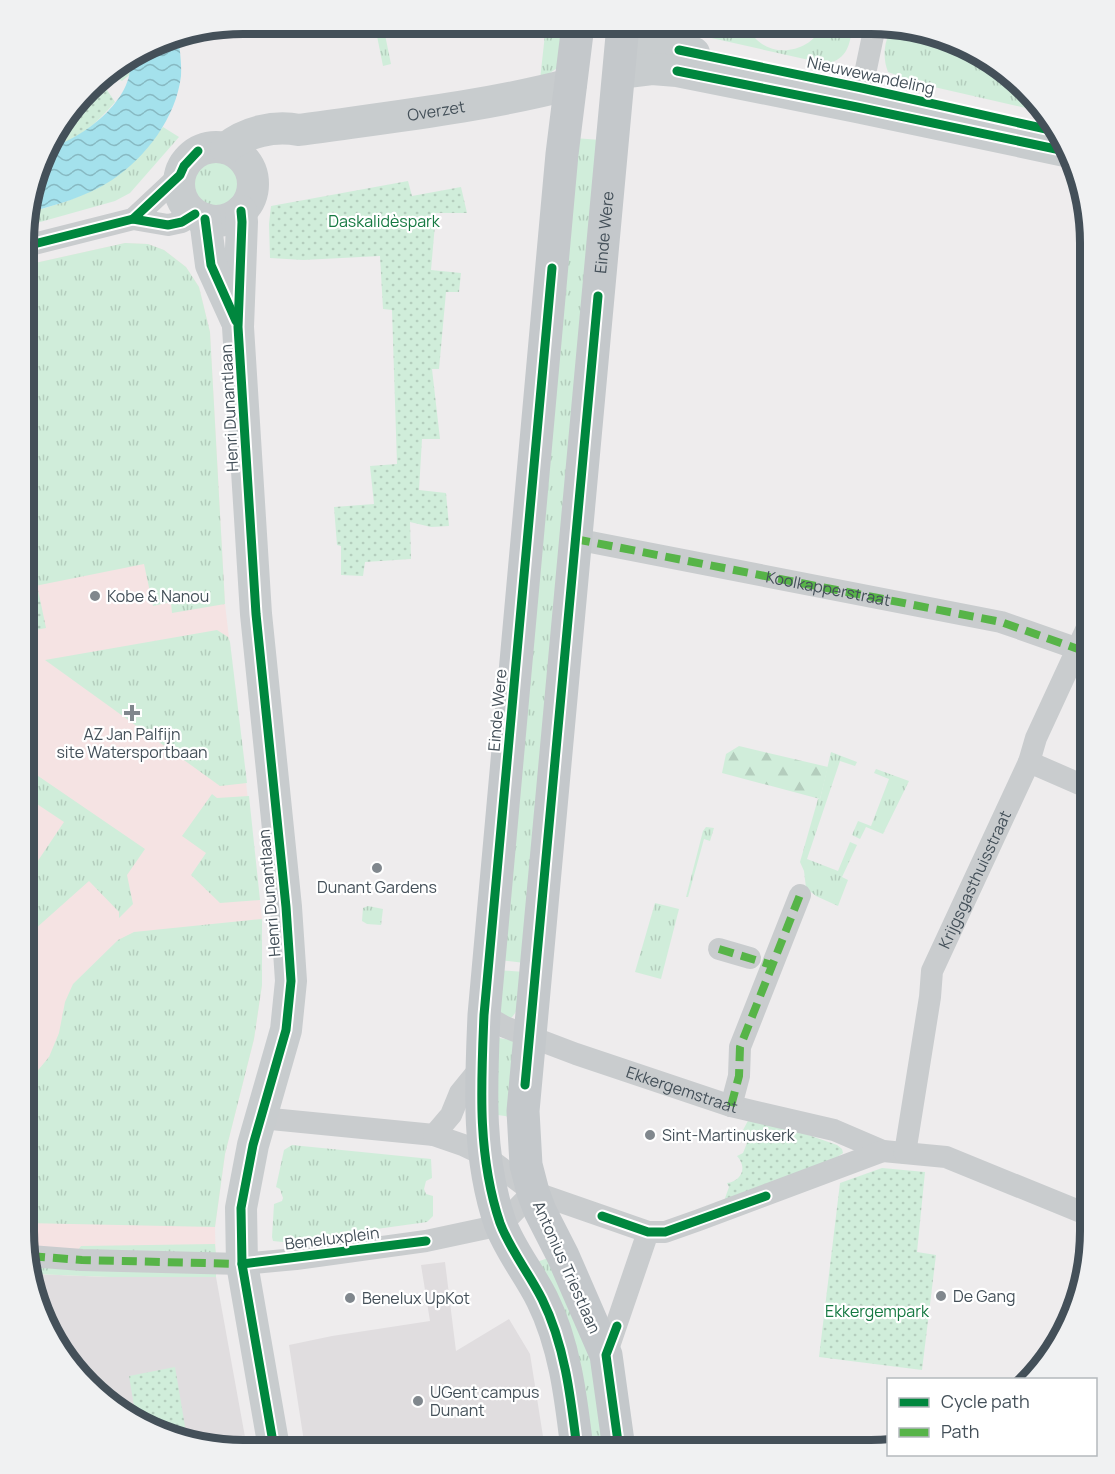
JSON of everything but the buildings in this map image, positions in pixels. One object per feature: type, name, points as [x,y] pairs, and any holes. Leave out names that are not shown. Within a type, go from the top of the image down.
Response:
[{"type":"main road","name":"Einde Were","points":[[484,1155],[481,1112],[484,1015],[562,154],[577,34]]},
{"type":"main road","name":"Einde Were","points":[[533,1192],[526,1165],[523,1134],[525,1085],[621,47]]},
{"type":"main road","points":[[571,84],[621,47]]},
{"type":"main road","points":[[484,1155],[501,1225],[543,1300],[555,1330],[568,1381],[576,1440]]},
{"type":"main road","name":"Antonius Triestlaan","points":[[533,1192],[606,1355],[618,1440]]},
{"type":"street","points":[[860,97],[873,34]]},
{"type":"street","name":"Nieuwewandeling","points":[[621,47],[652,69],[677,70],[860,97],[1046,128]]},
{"type":"street","name":"Overzet","points":[[180,175],[184,166],[198,151],[226,148],[238,138],[249,134],[286,127],[299,130],[509,98],[571,84]]},
{"type":"street","name":"Nieuwewandeling","points":[[860,97],[1014,141],[1058,150]]},
{"type":"street","name":"Overzet","points":[[241,211],[248,202],[252,192],[252,178],[261,163],[271,151],[299,130]]},
{"type":"street","name":"Nieuwewandeling","points":[[1014,141],[1020,134],[1052,140]]},
{"type":"street","points":[[226,148],[241,157],[248,166],[252,178]]},
{"type":"street","points":[[180,175],[181,197],[187,207],[200,217],[217,221],[230,218],[241,211]]},
{"type":"street","points":[[133,219],[180,175]]},
{"type":"street","name":"Henri Dunantlaan","points":[[241,211],[238,327],[256,614],[286,907],[291,981],[286,1030],[261,1118],[241,1208],[242,1264],[273,1440]]},
{"type":"street","points":[[34,244],[133,219],[168,225],[200,217]]},
{"type":"street","name":"Henri Dunantlaan","points":[[200,217],[211,266],[238,327]]},
{"type":"street","name":"Koolkapperstraat","points":[[575,539],[1001,622],[1078,650]]},
{"type":"street","name":"Krijgsgasthuisstraat","points":[[894,1152],[930,997],[932,970],[1029,762],[1036,738],[1080,645]]},
{"type":"street","points":[[1029,762],[1080,784]]},
{"type":"street","points":[[731,1106],[739,1076],[740,1047],[763,962],[800,895]]},
{"type":"street","points":[[719,949],[763,962]]},
{"type":"street","name":"Ekkergemstraat","points":[[484,1015],[529,1037],[731,1106],[834,1130],[894,1152],[946,1157],[1080,1212]]},
{"type":"street","points":[[434,1135],[452,1115],[460,1093],[482,1066]]},
{"type":"street","points":[[261,1118],[434,1135],[463,1145],[484,1155],[533,1192],[501,1225]]},
{"type":"street","name":"Ekkergemstraat","points":[[533,1192],[648,1232],[665,1232],[894,1152]]},
{"type":"street","name":"Beneluxplein","points":[[37,1257],[82,1260],[242,1264],[426,1241],[501,1225]]},
{"type":"street","points":[[606,1355],[648,1232]]},
{"type":"shaded area","name":"AZ Jan Palfijn site Watersportbaan","points":[[125,243],[148,244],[164,250],[186,267],[199,287],[210,332],[225,604],[262,919],[262,985],[254,1039],[225,1154],[215,1227],[216,1277],[110,1277],[40,1274],[39,1271],[34,1230],[34,263]]},
{"type":"shaded area","name":"UGent campus Dunant","points":[[445,1262],[456,1351],[509,1319],[530,1354],[544,1440],[304,1440],[289,1345],[430,1321],[421,1265]]},
{"type":"shaded area","points":[[40,1274],[110,1277],[216,1277],[246,1440],[216,1438],[176,1428],[151,1418],[106,1388],[86,1368],[56,1323]]},
{"type":"green space","points":[[565,34],[560,66],[540,80],[545,35]]},
{"type":"green space","points":[[695,34],[753,34],[763,44],[773,49],[784,50],[796,49],[817,34],[851,34],[849,45],[843,55],[827,64]]},
{"type":"green space","points":[[377,35],[385,35],[391,64],[383,66]]},
{"type":"green space","points":[[899,36],[951,50],[999,78],[1032,109],[921,84],[888,72],[885,49],[888,37]]},
{"type":"green space","points":[[131,68],[132,73],[122,81],[116,78]]},
{"type":"green space","points":[[104,88],[107,90],[115,102],[85,131],[60,144],[78,116]]},
{"type":"green space","points":[[163,127],[179,137],[130,193],[115,201],[35,223],[37,210],[69,200],[104,184],[134,160]]},
{"type":"green space","points":[[574,138],[601,140],[525,963],[499,960]]},
{"type":"green space","points":[[210,158],[220,158],[234,166],[240,175],[242,185],[240,195],[234,204],[220,212],[210,212],[193,200],[188,190],[188,180],[200,163]]},
{"type":"green space","name":"Daskalidèspark","points":[[408,181],[412,196],[461,187],[467,213],[436,213],[431,270],[461,273],[459,292],[446,292],[439,369],[432,369],[440,439],[422,439],[419,490],[446,493],[449,526],[431,527],[410,522],[411,559],[365,562],[363,576],[341,575],[341,546],[337,545],[334,507],[374,504],[370,466],[397,464],[392,310],[383,309],[380,256],[303,260],[270,258],[271,206]]},
{"type":"green space","points":[[125,243],[148,244],[164,250],[186,267],[199,287],[210,332],[225,604],[172,613],[171,602],[153,606],[144,564],[34,586],[34,263]]},
{"type":"green space","points":[[37,585],[46,628],[34,630],[34,586]]},
{"type":"green space","points":[[217,630],[228,637],[230,642],[247,783],[220,786],[45,660]]},
{"type":"green space","points":[[739,746],[828,767],[820,799],[722,773],[726,754]]},
{"type":"green space","points":[[831,752],[857,762],[855,766],[840,761],[807,859],[838,871],[850,842],[857,845],[842,877],[848,880],[838,906],[816,896],[806,888],[804,871],[800,862],[818,799],[820,799]]},
{"type":"green space","points":[[876,769],[909,781],[883,834],[866,827],[860,839],[852,835],[858,821],[871,826],[889,779],[874,773]]},
{"type":"green space","points":[[34,773],[145,849],[127,875],[133,904],[119,918],[119,912],[89,881],[34,930],[34,867],[64,822],[34,802]]},
{"type":"green space","points":[[212,794],[217,798],[249,796],[260,900],[220,903],[191,875],[206,853],[182,836]]},
{"type":"green space","points":[[706,827],[714,828],[710,841],[704,839],[688,897],[686,897],[703,831]]},
{"type":"green space","points":[[655,903],[679,909],[661,979],[635,972]]},
{"type":"green space","points":[[368,906],[383,909],[381,925],[367,924],[362,921],[363,908]]},
{"type":"green space","points":[[262,919],[262,985],[254,1039],[225,1154],[215,1227],[34,1223],[34,1075],[49,1057],[59,1033],[65,1002],[73,984],[118,940],[134,932]]},
{"type":"green space","points":[[498,970],[525,972],[519,1004],[510,1019],[500,1013]]},
{"type":"green space","points":[[493,1037],[518,1041],[512,1117],[491,1114]]},
{"type":"green space","points":[[751,1115],[837,1145],[843,1153],[834,1159],[724,1201],[729,1187],[727,1183],[736,1180],[741,1173],[742,1165],[737,1156],[743,1153],[747,1143],[742,1132]]},
{"type":"green space","points":[[292,1145],[431,1159],[432,1178],[426,1181],[424,1189],[426,1194],[433,1196],[433,1216],[427,1222],[283,1242],[273,1241],[274,1204],[282,1201],[283,1198],[280,1189],[276,1187],[284,1150]]},
{"type":"green space","name":"Ekkergempark","points":[[882,1168],[925,1172],[917,1252],[936,1255],[922,1370],[819,1357],[840,1183]]},
{"type":"green space","points":[[215,1244],[216,1255],[78,1250],[81,1246]]},
{"type":"green space","points":[[551,1257],[586,1337],[606,1440],[583,1440],[534,1263]]},
{"type":"green space","points":[[38,1262],[216,1269],[216,1277],[40,1274]]},
{"type":"green space","points":[[175,1367],[186,1431],[151,1418],[134,1408],[129,1376]]},
{"type":"water","points":[[180,45],[181,76],[178,92],[166,121],[147,148],[125,171],[102,186],[71,200],[37,210],[50,164],[61,143],[76,136],[104,115],[124,89],[129,69],[139,63],[164,50]]},
{"type":"marked path","points":[[575,539],[1001,622],[1078,649]]},
{"type":"marked path","points":[[731,1106],[739,1076],[740,1047],[800,895]]},
{"type":"marked path","points":[[719,949],[772,965]]},
{"type":"marked path","points":[[37,1257],[82,1260],[242,1264]]},
{"type":"cycle path","points":[[679,50],[1046,129]]},
{"type":"cycle path","points":[[677,71],[1058,149]]},
{"type":"cycle path","points":[[133,219],[180,175],[184,166],[198,151]]},
{"type":"cycle path","points":[[241,211],[238,327],[256,614],[286,907],[291,981],[286,1030],[253,1145],[241,1208],[242,1264],[273,1440]]},
{"type":"cycle path","points":[[34,244],[133,219],[168,225],[182,222],[195,214]]},
{"type":"cycle path","points":[[205,219],[211,265],[236,321]]},
{"type":"cycle path","points":[[552,268],[484,1015],[482,1120],[487,1172],[500,1223],[550,1317],[562,1353],[576,1440]]},
{"type":"cycle path","points":[[525,1085],[598,296]]},
{"type":"cycle path","points":[[602,1216],[648,1232],[665,1232],[766,1196]]},
{"type":"cycle path","points":[[242,1264],[426,1241]]},
{"type":"cycle path","points":[[617,1326],[606,1355],[618,1440]]},
{"type":"place","name":"Kobe & Nanou","points":[[95,596]]},
{"type":"place","name":"AZ Jan Palfijn site Watersportbaan","points":[[132,713]]},
{"type":"place","name":"Dunant Gardens","points":[[377,868]]},
{"type":"place","name":"Sint-Martinuskerk","points":[[650,1135]]},
{"type":"place","name":"De Gang","points":[[941,1296]]},
{"type":"place","name":"Benelux UpKot","points":[[350,1298]]},
{"type":"place","name":"UGent campus Dunant","points":[[418,1401]]}]
